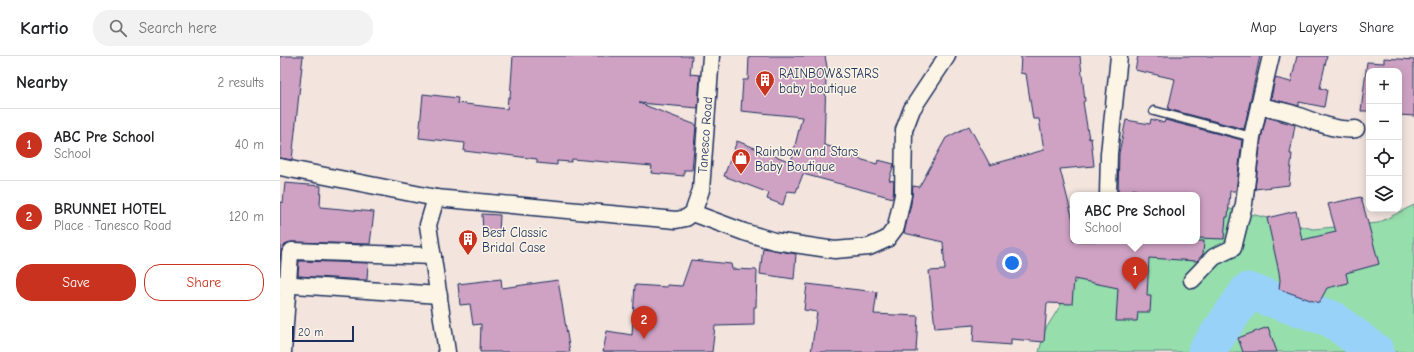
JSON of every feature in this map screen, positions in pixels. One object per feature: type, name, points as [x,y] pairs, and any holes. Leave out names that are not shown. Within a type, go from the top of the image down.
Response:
[{"type":"street","name":"Tanesco Road","points":[[694,213],[701,190],[711,56]]},
{"type":"street","points":[[280,167],[436,198],[676,220],[686,218],[694,213],[744,232],[774,241],[836,250],[869,247],[887,239],[896,227],[903,195],[904,130],[912,109],[947,56]]},
{"type":"street","points":[[1108,192],[1109,154],[1119,56]]},
{"type":"street","points":[[1192,280],[1214,257],[1233,248],[1244,204],[1252,137],[1271,56]]},
{"type":"street","points":[[1259,106],[1289,112],[1322,124],[1348,130],[1356,129]]},
{"type":"street","points":[[436,198],[428,225],[447,352]]},
{"type":"street","points":[[283,352],[284,285],[290,254],[292,251],[433,256]]},
{"type":"street","points":[[284,285],[439,295]]},
{"type":"lane","points":[[1154,111],[1252,137]]},
{"type":"green space","points":[[1200,202],[1313,229],[1378,223],[1414,205],[1414,352],[1039,352],[1045,330],[1099,244],[1200,244]]},
{"type":"building","points":[[280,56],[303,56],[292,160],[280,158]]},
{"type":"building","points":[[513,56],[692,56],[690,74],[700,75],[698,108],[639,103],[696,125],[692,170],[684,170],[684,176],[651,173],[652,166],[572,159],[571,162],[557,161],[557,165],[537,163],[537,159],[464,151],[465,143],[419,138],[423,94],[458,98],[457,103],[507,109],[508,97],[510,98]]},
{"type":"building","points":[[749,56],[825,56],[829,78],[826,78],[824,145],[839,149],[838,153],[877,164],[878,160],[894,164],[889,180],[894,181],[893,198],[803,174],[796,192],[787,191],[783,205],[767,199],[769,193],[724,176],[737,141],[791,162],[802,117],[741,111],[743,80],[748,80]]},
{"type":"building","points":[[1021,56],[1080,56],[1085,101],[1083,102],[1089,139],[1091,138],[1094,166],[1060,169],[1070,208],[1070,244],[1200,244],[1200,241],[1204,241],[1203,254],[1197,261],[1149,258],[1147,296],[1151,296],[1150,312],[1138,312],[1137,321],[1116,321],[1118,288],[1074,279],[1072,304],[1047,303],[1044,342],[1011,339],[1011,345],[973,342],[974,325],[935,328],[929,271],[945,270],[943,242],[904,233],[911,204],[913,186],[919,187],[946,138],[969,126],[990,165],[1044,150],[1039,119],[1033,119],[1026,74],[1020,73]]},
{"type":"building","points":[[1138,56],[1260,56],[1244,129],[1168,109],[1175,79],[1135,70]]},
{"type":"building","points":[[1297,56],[1327,56],[1320,88],[1327,90],[1324,107],[1299,102],[1299,106],[1271,99],[1275,78],[1291,82]]},
{"type":"building","points":[[1384,58],[1414,60],[1414,116],[1402,115],[1402,68],[1366,68],[1367,62],[1384,63]]},
{"type":"building","points":[[1366,70],[1366,111],[1361,111]]},
{"type":"building","points":[[1266,117],[1295,125],[1290,154],[1292,154],[1289,185],[1255,189],[1261,139]]},
{"type":"building","points":[[1151,119],[1164,123],[1165,120],[1242,140],[1236,191],[1230,191],[1228,217],[1226,217],[1224,239],[1200,238],[1200,192],[1144,192],[1133,189],[1132,192],[1118,192],[1119,153],[1126,120],[1150,124]]},
{"type":"building","points":[[285,183],[321,186],[320,207],[374,212],[370,244],[292,242],[287,243],[282,249],[280,261],[280,202],[283,203]]},
{"type":"building","points":[[1361,197],[1379,264],[1346,273],[1348,283],[1327,288],[1319,303],[1279,289],[1279,272],[1267,218],[1296,211],[1302,240],[1336,232],[1328,204]]},
{"type":"building","points":[[482,214],[500,215],[499,233],[483,231]]},
{"type":"building","points":[[763,248],[796,254],[794,279],[760,274]]},
{"type":"building","points":[[691,260],[731,264],[732,269],[757,270],[754,325],[715,326],[712,352],[603,352],[607,331],[632,335],[635,285],[667,287],[667,285],[682,286]]},
{"type":"building","points":[[299,261],[368,263],[367,280],[298,276]]},
{"type":"building","points":[[501,279],[502,288],[558,280],[570,352],[480,352],[481,324],[473,325],[470,304],[460,305],[458,284]]},
{"type":"building","points":[[807,284],[877,292],[874,314],[918,316],[916,352],[811,352],[817,312],[804,310]]},
{"type":"building","points":[[1268,327],[1277,352],[1243,352],[1238,338]]},
{"type":"waterway","points":[[1206,352],[1248,291],[1332,319],[1376,352]]},
{"type":"place","name":"RAINBOW&STARS baby boutique","points":[[765,97]]},
{"type":"place","name":"Rainbow and Stars Baby Boutique","points":[[741,175]]},
{"type":"place","name":"Best Classic Bridal Case","points":[[468,256]]},
{"type":"place","name":"ABC Pre School","points":[[1135,290]]},
{"type":"place","name":"BRUNNEI HOTEL","points":[[644,339]]}]
